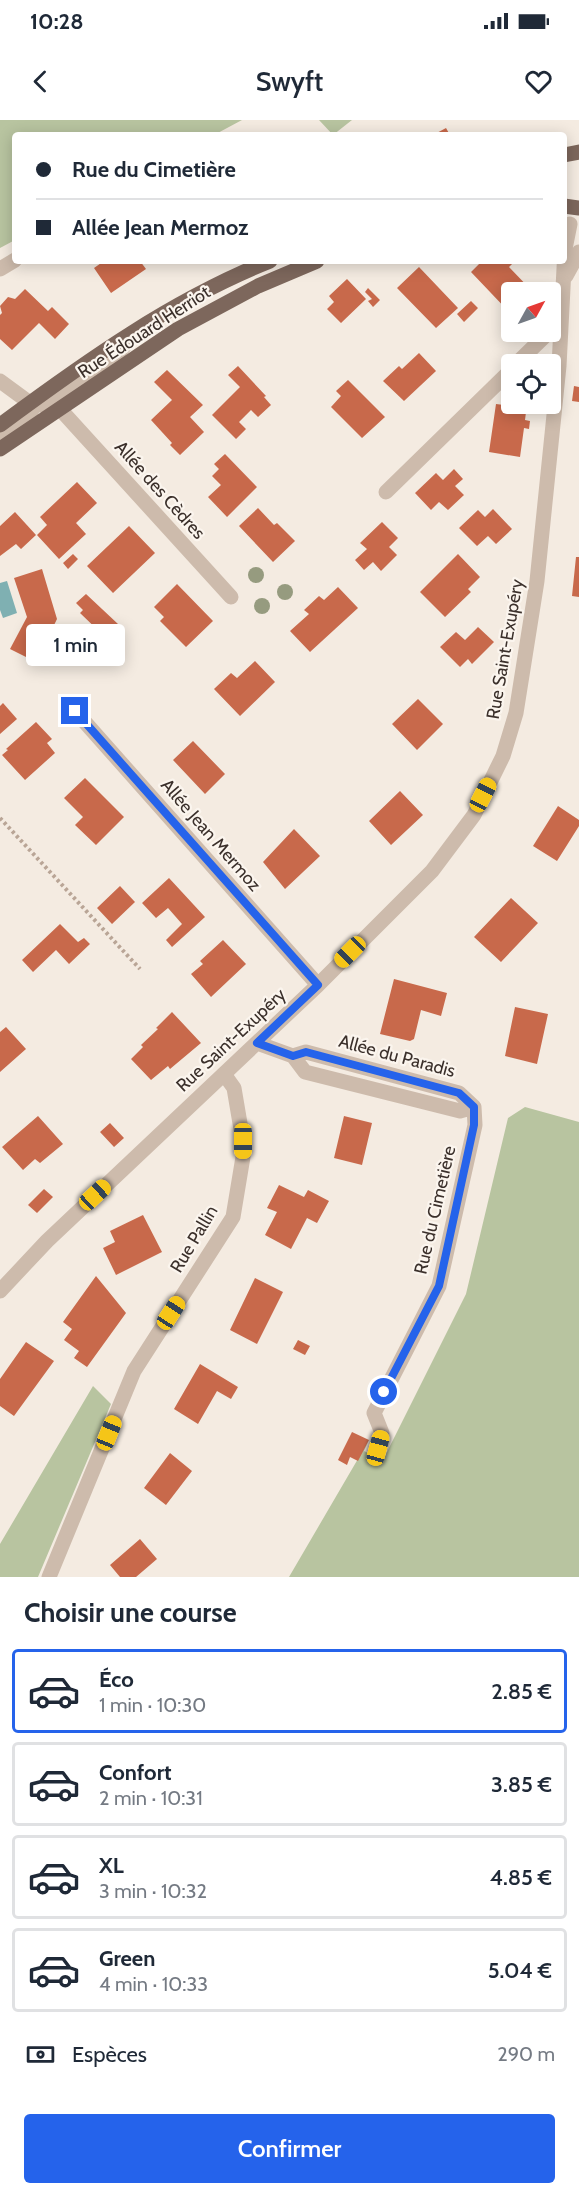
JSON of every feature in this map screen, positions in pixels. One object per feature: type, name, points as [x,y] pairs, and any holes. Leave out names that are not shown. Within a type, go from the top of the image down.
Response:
[{"type":"main road","points":[[0,425],[166,311],[263,264]]},
{"type":"main road","name":"Rue Édouard Herriot","points":[[0,449],[178,329],[258,286],[310,264]]},
{"type":"street","points":[[567,219],[579,239]]},
{"type":"street","name":"Rue Saint-Exupéry","points":[[564,278],[579,252]]},
{"type":"street","name":"Rue Saint-Exupéry","points":[[0,1290],[47,1241],[318,985],[432,871],[474,815],[503,756],[516,713],[537,581],[562,318],[564,264]]},
{"type":"street","points":[[60,409],[55,404],[55,399],[60,393],[114,358],[140,328]]},
{"type":"street","points":[[526,354],[539,342]]},
{"type":"street","points":[[386,492],[501,380]]},
{"type":"street","points":[[0,381],[30,403],[60,409]]},
{"type":"street","points":[[0,439],[30,415],[32,410],[30,403]]},
{"type":"street","name":"Allée des Cèdres","points":[[60,409],[231,597]]},
{"type":"street","name":"Allée Jean Mermoz","points":[[75,711],[318,985]]},
{"type":"street","name":"Allée du Paradis","points":[[257,1043],[293,1056],[306,1052],[459,1093],[474,1107]]},
{"type":"street","name":"Rue Pallin","points":[[49,1577],[134,1371],[233,1217],[243,1157],[243,1141],[234,1088],[224,1074]]},
{"type":"street","name":"Rue du Cimetière","points":[[378,1448],[382,1433],[374,1413],[439,1286],[474,1125],[474,1107]]},
{"type":"path","points":[[0,818],[140,969]]},
{"type":"green space","points":[[0,120],[242,120],[220,132],[12,132],[12,242],[0,248]]},
{"type":"green space","points":[[319,120],[352,120],[337,132],[330,132]]},
{"type":"green space","points":[[525,1107],[579,1122],[579,1577],[289,1577],[369,1440],[364,1451],[383,1460],[466,1294],[508,1118]]},
{"type":"green space","points":[[93,1386],[111,1404],[38,1577],[0,1577],[0,1544]]},
{"type":"water","points":[[7,581],[17,613],[3,618],[0,610],[0,583]]},
{"type":"building","points":[[100,264],[142,264],[146,269],[111,293],[94,268]]},
{"type":"building","points":[[479,264],[512,264],[509,267],[523,282],[501,282],[501,304],[471,272]]},
{"type":"building","points":[[419,267],[458,308],[436,328],[397,288]]},
{"type":"building","points":[[347,279],[366,299],[341,323],[327,309],[334,302],[329,296]]},
{"type":"building","points":[[368,288],[380,300],[373,307],[368,301],[372,299],[365,292]]},
{"type":"building","points":[[25,289],[48,311],[52,307],[69,324],[55,339],[39,323],[12,350],[0,339],[0,315],[2,313],[0,306],[8,297],[15,299]]},
{"type":"building","points":[[471,301],[478,308],[464,322],[457,314]]},
{"type":"building","points":[[419,353],[436,371],[404,401],[383,381],[399,366],[402,369]]},
{"type":"building","points":[[238,366],[266,396],[264,397],[271,405],[258,417],[251,410],[239,422],[246,429],[236,439],[212,415],[240,387],[228,375]]},
{"type":"building","points":[[167,370],[203,405],[190,417],[204,432],[180,455],[151,420],[172,400],[154,382]]},
{"type":"building","points":[[348,380],[385,417],[362,438],[331,407],[341,396],[336,391]]},
{"type":"building","points":[[574,386],[579,387],[579,402],[572,401]]},
{"type":"building","points":[[496,404],[501,405],[501,414],[526,414],[525,420],[530,421],[529,429],[524,428],[520,457],[489,452]]},
{"type":"building","points":[[225,454],[257,487],[227,517],[208,497],[221,485],[212,476],[219,469],[214,464]]},
{"type":"building","points":[[454,469],[463,479],[455,486],[464,495],[448,510],[439,502],[431,510],[415,493],[436,473],[443,480]]},
{"type":"building","points":[[77,482],[97,503],[76,523],[86,534],[59,559],[37,535],[47,525],[40,517]]},
{"type":"building","points":[[258,508],[274,525],[277,523],[295,541],[273,562],[239,526]]},
{"type":"building","points":[[493,509],[512,529],[496,544],[488,536],[477,546],[459,528],[478,510],[485,517]]},
{"type":"building","points":[[15,512],[36,535],[21,549],[16,544],[0,556],[0,526]]},
{"type":"building","points":[[382,522],[398,538],[389,547],[397,555],[381,571],[373,562],[364,570],[355,560],[367,549],[360,543]]},
{"type":"building","points":[[129,526],[155,553],[113,593],[87,566]]},
{"type":"building","points":[[73,554],[78,559],[68,569],[63,563]]},
{"type":"building","points":[[458,554],[480,577],[468,589],[471,592],[445,617],[420,592]]},
{"type":"building","points":[[576,557],[579,557],[579,597],[572,596]]},
{"type":"building","points":[[42,569],[57,619],[36,662],[10,649],[27,617],[14,578]]},
{"type":"building","points":[[177,584],[213,621],[186,647],[160,621],[164,617],[154,607]]},
{"type":"building","points":[[338,587],[358,608],[310,652],[290,631],[309,614],[304,610],[319,596],[324,600]]},
{"type":"building","points":[[86,594],[118,624],[105,637],[80,613],[83,610],[76,603]]},
{"type":"building","points":[[478,627],[494,642],[472,664],[468,659],[460,667],[440,647],[456,632],[465,640]]},
{"type":"building","points":[[255,661],[275,682],[240,716],[214,689],[231,673],[237,678]]},
{"type":"building","points":[[418,699],[443,724],[417,750],[392,724]]},
{"type":"building","points":[[3,703],[17,719],[0,734],[0,706]]},
{"type":"building","points":[[36,722],[52,739],[47,743],[55,753],[25,780],[2,755]]},
{"type":"building","points":[[193,741],[225,774],[205,794],[173,760]]},
{"type":"building","points":[[85,778],[124,817],[96,845],[75,825],[83,817],[64,798]]},
{"type":"building","points":[[400,791],[423,815],[391,845],[369,821]]},
{"type":"building","points":[[558,806],[579,820],[579,826],[557,861],[533,846]]},
{"type":"building","points":[[294,829],[320,856],[285,889],[263,862]]},
{"type":"building","points":[[169,878],[205,917],[172,947],[166,940],[182,924],[168,908],[156,918],[142,903]]},
{"type":"building","points":[[120,886],[135,902],[112,924],[97,908]]},
{"type":"building","points":[[511,898],[538,923],[501,962],[474,937]]},
{"type":"building","points":[[60,924],[78,942],[84,938],[90,944],[69,964],[56,950],[33,972],[22,960]]},
{"type":"building","points":[[223,940],[246,964],[211,997],[191,974],[203,964],[200,961]]},
{"type":"building","points":[[394,979],[447,993],[441,1016],[421,1010],[414,1039],[410,1041],[380,1034]]},
{"type":"building","points":[[515,1007],[548,1014],[537,1064],[505,1056]]},
{"type":"building","points":[[172,1012],[201,1043],[170,1069],[168,1066],[151,1080],[131,1059]]},
{"type":"building","points":[[6,1027],[26,1049],[0,1072],[0,1032]]},
{"type":"building","points":[[38,1116],[63,1144],[40,1163],[35,1159],[23,1170],[2,1147]]},
{"type":"building","points":[[344,1116],[372,1123],[362,1165],[334,1158]]},
{"type":"building","points":[[110,1123],[124,1138],[114,1147],[100,1132]]},
{"type":"building","points":[[279,1185],[304,1197],[308,1190],[329,1201],[317,1223],[307,1218],[291,1249],[265,1235],[277,1212],[267,1208]]},
{"type":"building","points":[[44,1189],[53,1197],[37,1213],[28,1205]]},
{"type":"building","points":[[143,1215],[162,1252],[116,1275],[103,1248],[115,1242],[110,1231]]},
{"type":"building","points":[[96,1276],[126,1313],[87,1367],[74,1358],[79,1351],[64,1340],[72,1329],[63,1322]]},
{"type":"building","points":[[255,1278],[283,1292],[257,1344],[230,1330]]},
{"type":"building","points":[[298,1340],[310,1346],[305,1355],[293,1349]]},
{"type":"building","points":[[26,1342],[54,1361],[14,1416],[0,1406],[0,1379]]},
{"type":"building","points":[[200,1364],[238,1387],[231,1399],[217,1391],[198,1424],[174,1409]]},
{"type":"building","points":[[352,1432],[369,1440],[358,1461],[350,1457],[347,1465],[338,1460]]},
{"type":"building","points":[[170,1453],[192,1471],[166,1505],[144,1488]]},
{"type":"building","points":[[140,1539],[157,1559],[136,1577],[120,1577],[110,1565]]},
{"type":"route","points":[[75,711],[318,985],[257,1043],[293,1056],[306,1052],[459,1093],[474,1107],[474,1125],[439,1286],[384,1392]]}]
